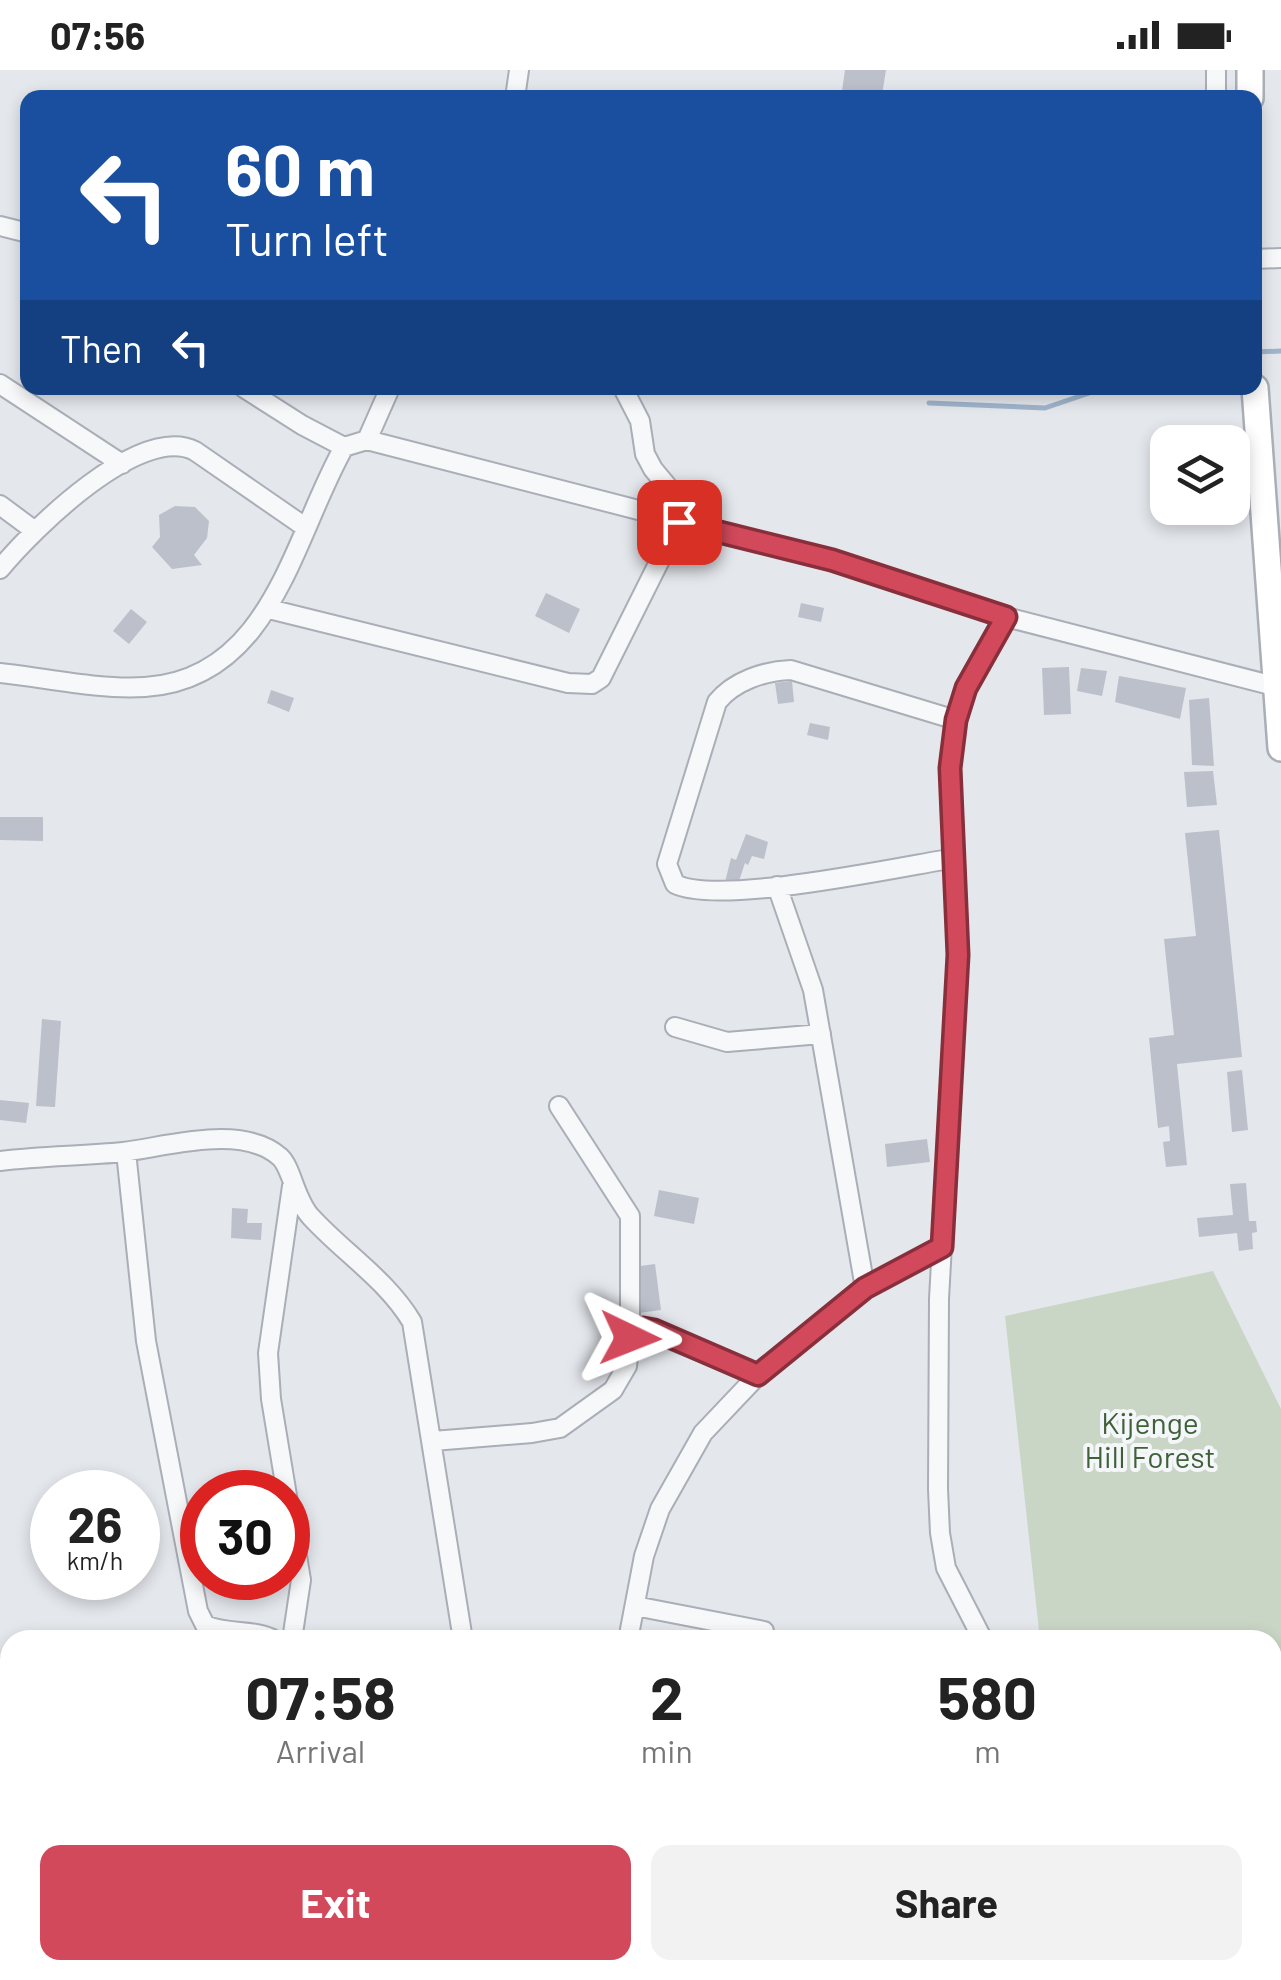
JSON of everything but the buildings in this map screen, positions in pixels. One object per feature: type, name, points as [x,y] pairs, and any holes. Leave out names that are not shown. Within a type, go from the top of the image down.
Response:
[{"type":"main road","points":[[1256,395],[1281,748]]},
{"type":"street","points":[[0,384],[122,464]]},
{"type":"street","points":[[255,395],[344,447],[367,440],[832,560],[1006,617],[1278,686]]},
{"type":"street","points":[[367,440],[387,395]]},
{"type":"street","points":[[627,395],[640,421],[652,468],[702,528]]},
{"type":"street","points":[[0,569],[51,515],[122,464],[165,445],[186,447],[305,527]]},
{"type":"street","points":[[0,673],[149,687],[176,681],[228,656],[269,609],[344,447]]},
{"type":"street","points":[[0,506],[35,531]]},
{"type":"street","points":[[269,609],[568,683],[592,684],[601,678],[679,522]]},
{"type":"street","points":[[978,1630],[946,1568],[940,1533],[942,1247],[958,955],[950,768],[956,720],[966,688],[1006,617]]},
{"type":"street","points":[[954,858],[746,891],[685,889],[675,884],[668,864],[716,702],[726,691],[766,673],[791,670],[956,720]]},
{"type":"street","points":[[777,886],[803,953],[865,1288]]},
{"type":"street","points":[[675,1027],[727,1042],[820,1034]]},
{"type":"street","points":[[433,1441],[532,1434],[560,1428],[614,1390],[626,1366],[630,1338],[630,1216],[559,1106]]},
{"type":"street","points":[[0,1161],[126,1152],[179,1141],[226,1140],[271,1150],[285,1162],[300,1205],[399,1300],[412,1322],[461,1630]]},
{"type":"street","points":[[126,1152],[146,1342],[198,1611],[204,1625],[216,1630]]},
{"type":"street","points":[[292,1185],[268,1353],[270,1399],[301,1580],[294,1630]]},
{"type":"street","points":[[630,1630],[644,1556],[660,1509],[704,1433],[758,1375],[865,1288],[942,1247]]},
{"type":"street","points":[[630,1338],[643,1328],[654,1330],[758,1375]]},
{"type":"street","points":[[635,1606],[759,1630]]},
{"type":"green space","name":"Kijenge Hill Forest","points":[[1213,1271],[1281,1409],[1281,1630],[1039,1630],[1005,1316]]},
{"type":"waterway","points":[[1262,352],[1281,351]]},
{"type":"waterway","points":[[929,403],[1045,408],[1083,395]]},
{"type":"route","points":[[630,1338],[643,1328],[654,1330],[758,1375],[865,1288],[942,1247],[958,955],[950,768],[956,720],[966,688],[1006,617],[832,560],[679,522]]}]
